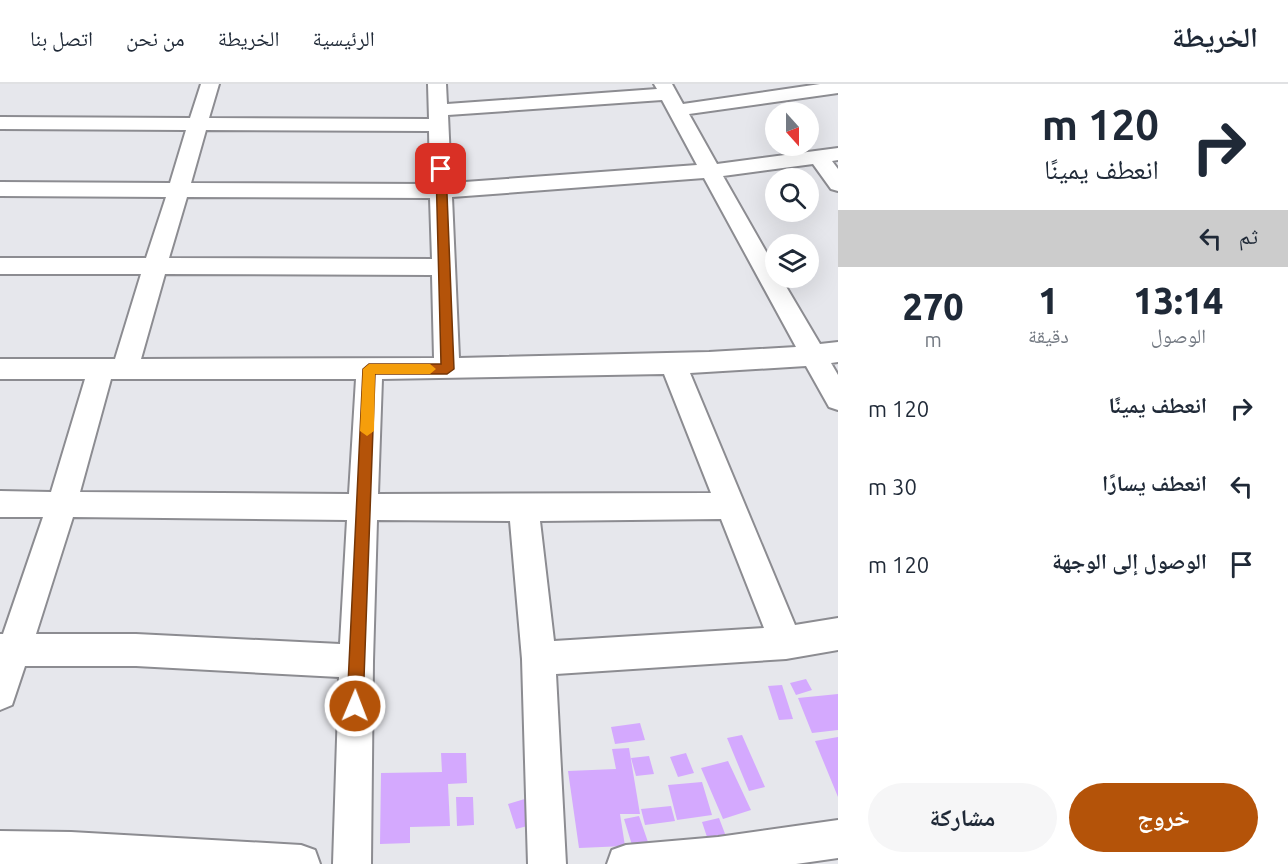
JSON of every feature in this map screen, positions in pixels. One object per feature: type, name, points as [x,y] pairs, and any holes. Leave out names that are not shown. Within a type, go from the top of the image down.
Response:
[{"type":"street","points":[[0,693],[8,650],[113,368],[155,267],[210,84]]},
{"type":"street","points":[[437,84],[447,369]]},
{"type":"street","points":[[0,123],[198,124],[439,118],[557,93],[671,96],[838,87]]},
{"type":"street","points":[[671,96],[710,171],[826,354],[838,399]]},
{"type":"street","points":[[0,189],[178,188],[441,191],[710,171],[828,156],[838,184]]},
{"type":"street","points":[[0,266],[443,267]]},
{"type":"street","points":[[0,369],[447,369],[674,363],[826,354]]},
{"type":"street","points":[[674,363],[786,643]]},
{"type":"street","points":[[352,864],[356,661],[369,369]]},
{"type":"street","points":[[0,504],[364,508],[730,506]]},
{"type":"street","points":[[524,508],[539,659],[547,864]]},
{"type":"street","points":[[539,659],[786,643],[838,634]]},
{"type":"street","points":[[8,650],[136,650],[356,661]]},
{"type":"street","points":[[626,864],[730,854],[838,839]]},
{"type":"street","points":[[0,850],[69,858],[301,864]]},
{"type":"building","points":[[806,679],[812,690],[796,695],[790,683]]},
{"type":"building","points":[[782,685],[793,719],[779,720],[768,686]]},
{"type":"building","points":[[838,694],[838,730],[812,733],[798,698]]},
{"type":"building","points":[[640,723],[645,740],[615,744],[611,727]]},
{"type":"building","points":[[742,735],[765,787],[749,791],[727,738]]},
{"type":"building","points":[[838,737],[838,797],[815,741]]},
{"type":"building","points":[[629,748],[640,814],[620,814],[625,846],[579,848],[568,771],[616,769],[612,749]]},
{"type":"building","points":[[441,753],[466,753],[467,783],[448,784],[450,826],[410,827],[410,843],[380,844],[381,773],[442,772]]},
{"type":"building","points":[[686,753],[694,773],[678,777],[670,757]]},
{"type":"building","points":[[649,756],[654,774],[636,776],[631,758]]},
{"type":"building","points":[[728,761],[751,810],[723,819],[701,768]]},
{"type":"building","points":[[702,782],[712,815],[677,820],[668,785]]},
{"type":"building","points":[[456,797],[473,797],[474,825],[457,826]]},
{"type":"building","points":[[528,798],[535,824],[516,829],[508,804]]},
{"type":"building","points":[[671,806],[675,821],[645,825],[641,809]]},
{"type":"building","points":[[639,816],[648,842],[632,845],[624,819]]},
{"type":"building","points":[[719,818],[727,839],[709,843],[702,822]]},
{"type":"slow traffic","points":[[367,431],[369,369],[430,369]]},
{"type":"route","points":[[355,706],[369,369],[447,369],[441,169]]}]
